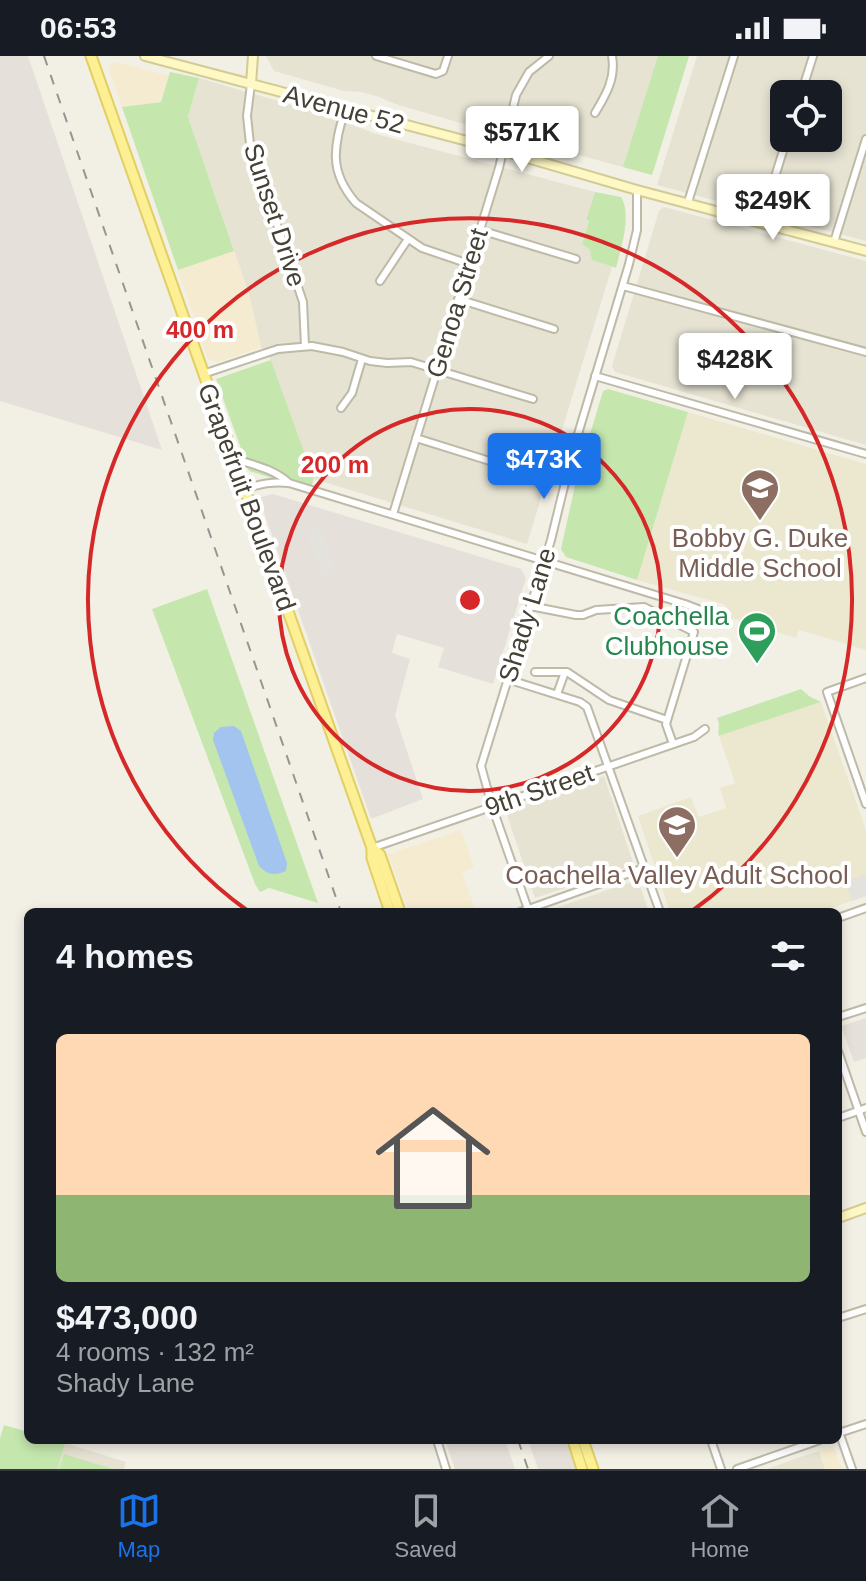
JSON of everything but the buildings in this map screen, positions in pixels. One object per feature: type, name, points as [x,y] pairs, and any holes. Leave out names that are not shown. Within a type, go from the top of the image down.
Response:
[{"type":"main road","name":"Grapefruit Boulevard","points":[[91,56],[372,848],[372,858],[389,908]]},
{"type":"main road","name":"Avenue 52","points":[[145,56],[866,251]]},
{"type":"main road","points":[[251,84],[253,56]]},
{"type":"main road","name":"Grapefruit Boulevard","points":[[372,848],[380,855],[399,908]]},
{"type":"main road","points":[[842,1217],[866,1208]]},
{"type":"main road","points":[[574,1444],[582,1469]]},
{"type":"main road","points":[[584,1444],[593,1469]]},
{"type":"street","points":[[376,56],[432,74],[443,71],[448,56]]},
{"type":"street","name":"Genoa Street","points":[[393,514],[480,230],[519,87],[529,72],[549,56]]},
{"type":"street","points":[[595,113],[611,82],[614,67],[612,56]]},
{"type":"street","points":[[688,202],[734,56]]},
{"type":"street","points":[[805,80],[813,56]]},
{"type":"street","name":"Sunset Drive","points":[[251,84],[248,139],[303,302],[305,346]]},
{"type":"street","points":[[345,109],[335,148],[336,167],[356,203],[430,252],[469,264]]},
{"type":"street","points":[[834,242],[866,139]]},
{"type":"street","points":[[761,222],[783,152]]},
{"type":"street","name":"Shady Lane","points":[[528,908],[480,769],[545,561],[566,476],[635,243],[637,190]]},
{"type":"street","points":[[480,230],[576,259]]},
{"type":"street","points":[[380,281],[408,239]]},
{"type":"street","points":[[623,286],[866,352]]},
{"type":"street","points":[[458,299],[554,329]]},
{"type":"street","points":[[203,374],[278,349],[305,346],[333,349],[362,359],[387,363],[411,362],[533,399]]},
{"type":"street","points":[[341,408],[352,393],[362,359]]},
{"type":"street","points":[[595,376],[866,454]]},
{"type":"street","points":[[416,438],[512,468]]},
{"type":"street","points":[[233,459],[271,470],[289,483]]},
{"type":"street","points":[[244,489],[277,481],[289,483],[696,607],[716,616]]},
{"type":"street","points":[[530,606],[576,615],[596,610],[644,607],[694,632],[666,724],[673,744]]},
{"type":"street","points":[[535,672],[572,674],[618,704],[667,720]]},
{"type":"street","points":[[557,694],[565,672]]},
{"type":"street","points":[[866,678],[827,692],[866,804]]},
{"type":"street","points":[[507,679],[580,702],[587,707],[659,908]]},
{"type":"street","name":"9th Street","points":[[372,848],[694,737],[705,729]]},
{"type":"street","points":[[534,908],[644,868]]},
{"type":"street","points":[[842,917],[866,908]]},
{"type":"street","points":[[842,1016],[866,1008]]},
{"type":"street","points":[[842,1061],[862,1109],[866,1132]]},
{"type":"street","points":[[842,1116],[862,1109]]},
{"type":"street","points":[[842,1317],[866,1309]]},
{"type":"street","points":[[842,1431],[866,1424]]},
{"type":"street","points":[[842,1441],[852,1469]]},
{"type":"street","points":[[438,1444],[446,1469]]},
{"type":"street","points":[[712,1444],[721,1469]]},
{"type":"street","points":[[737,1469],[809,1444]]},
{"type":"shaded area","points":[[0,56],[28,56],[162,450],[0,401]]},
{"type":"shaded area","points":[[266,56],[689,56],[652,175],[546,146],[543,137],[472,118],[467,125],[362,92],[344,91],[274,71]]},
{"type":"shaded area","points":[[697,56],[866,56],[866,241],[657,185]]},
{"type":"shaded area","points":[[117,62],[169,76],[161,102],[122,107],[109,69],[111,64]]},
{"type":"shaded area","points":[[199,78],[329,116],[376,134],[595,192],[582,244],[590,250],[593,260],[612,267],[527,544],[314,479],[271,360],[261,347],[249,294],[188,117]]},
{"type":"shaded area","points":[[664,207],[866,261],[866,445],[615,372],[612,366],[659,211]]},
{"type":"shaded area","points":[[234,251],[249,294],[261,347],[218,362],[208,359],[178,270]]},
{"type":"shaded area","name":"Bobby G. Duke Middle School","points":[[688,412],[866,464],[866,650],[799,630],[796,638],[731,618],[732,613],[723,604],[637,580]]},
{"type":"shaded area","points":[[273,494],[521,569],[526,578],[493,684],[438,667],[444,648],[397,634],[392,653],[410,659],[395,715],[423,799],[371,819],[260,501],[261,497]]},
{"type":"shaded area","points":[[321,529],[335,570],[322,574],[307,533]]},
{"type":"shaded area","points":[[821,702],[866,830],[866,896],[832,908],[669,908],[638,816],[691,797],[699,817],[726,808],[720,788],[735,783],[719,736]]},
{"type":"shaded area","points":[[604,776],[634,865],[535,898],[506,812]]},
{"type":"shaded area","points":[[461,830],[474,867],[462,872],[475,908],[408,908],[388,854]]},
{"type":"shaded area","points":[[866,874],[866,896],[852,901],[845,881]]},
{"type":"shaded area","points":[[634,881],[639,883],[648,908],[556,908]]},
{"type":"shaded area","points":[[866,1018],[866,1058],[854,1062],[842,1026]]},
{"type":"shaded area","points":[[65,1444],[126,1462],[124,1469],[58,1469]]},
{"type":"shaded area","points":[[446,1444],[506,1444],[515,1469],[455,1469]]},
{"type":"shaded area","points":[[529,1444],[570,1444],[579,1469],[538,1469]]},
{"type":"shaded area","points":[[833,1446],[842,1469],[825,1469],[819,1451]]},
{"type":"shaded area","points":[[819,1451],[825,1469],[768,1469],[794,1459]]},
{"type":"green space","points":[[658,56],[689,56],[652,175],[623,167]]},
{"type":"green space","points":[[170,72],[199,78],[188,117],[234,251],[178,270],[122,107],[161,102]]},
{"type":"green space","points":[[595,192],[621,197],[624,204],[624,232],[616,268],[592,260],[590,250],[582,244]]},
{"type":"green space","points":[[271,360],[314,479],[310,490],[249,471],[216,379]]},
{"type":"green space","points":[[608,389],[688,412],[637,580],[566,557],[561,549],[576,481],[603,391]]},
{"type":"green space","points":[[207,589],[318,903],[269,888],[260,892],[255,884],[152,609]]},
{"type":"green space","points":[[801,689],[821,702],[719,736],[717,718]]},
{"type":"green space","points":[[4,1425],[24,1431],[24,1444],[65,1444],[58,1469],[0,1469],[0,1438]]},
{"type":"green space","points":[[64,1454],[113,1469],[59,1469]]},
{"type":"water","points":[[234,726],[241,731],[287,863],[286,871],[282,873],[271,874],[259,866],[213,740],[214,733],[221,727]]},
{"type":"railway","points":[[44,56],[340,908]]},
{"type":"railway","points":[[519,1444],[528,1469]]},
{"type":"place","name":"Bobby G. Duke Middle School","points":[[760,522]]},
{"type":"place","name":"Coachella Clubhouse","points":[[757,665]]},
{"type":"place","name":"Coachella Valley Adult School","points":[[677,859]]}]
